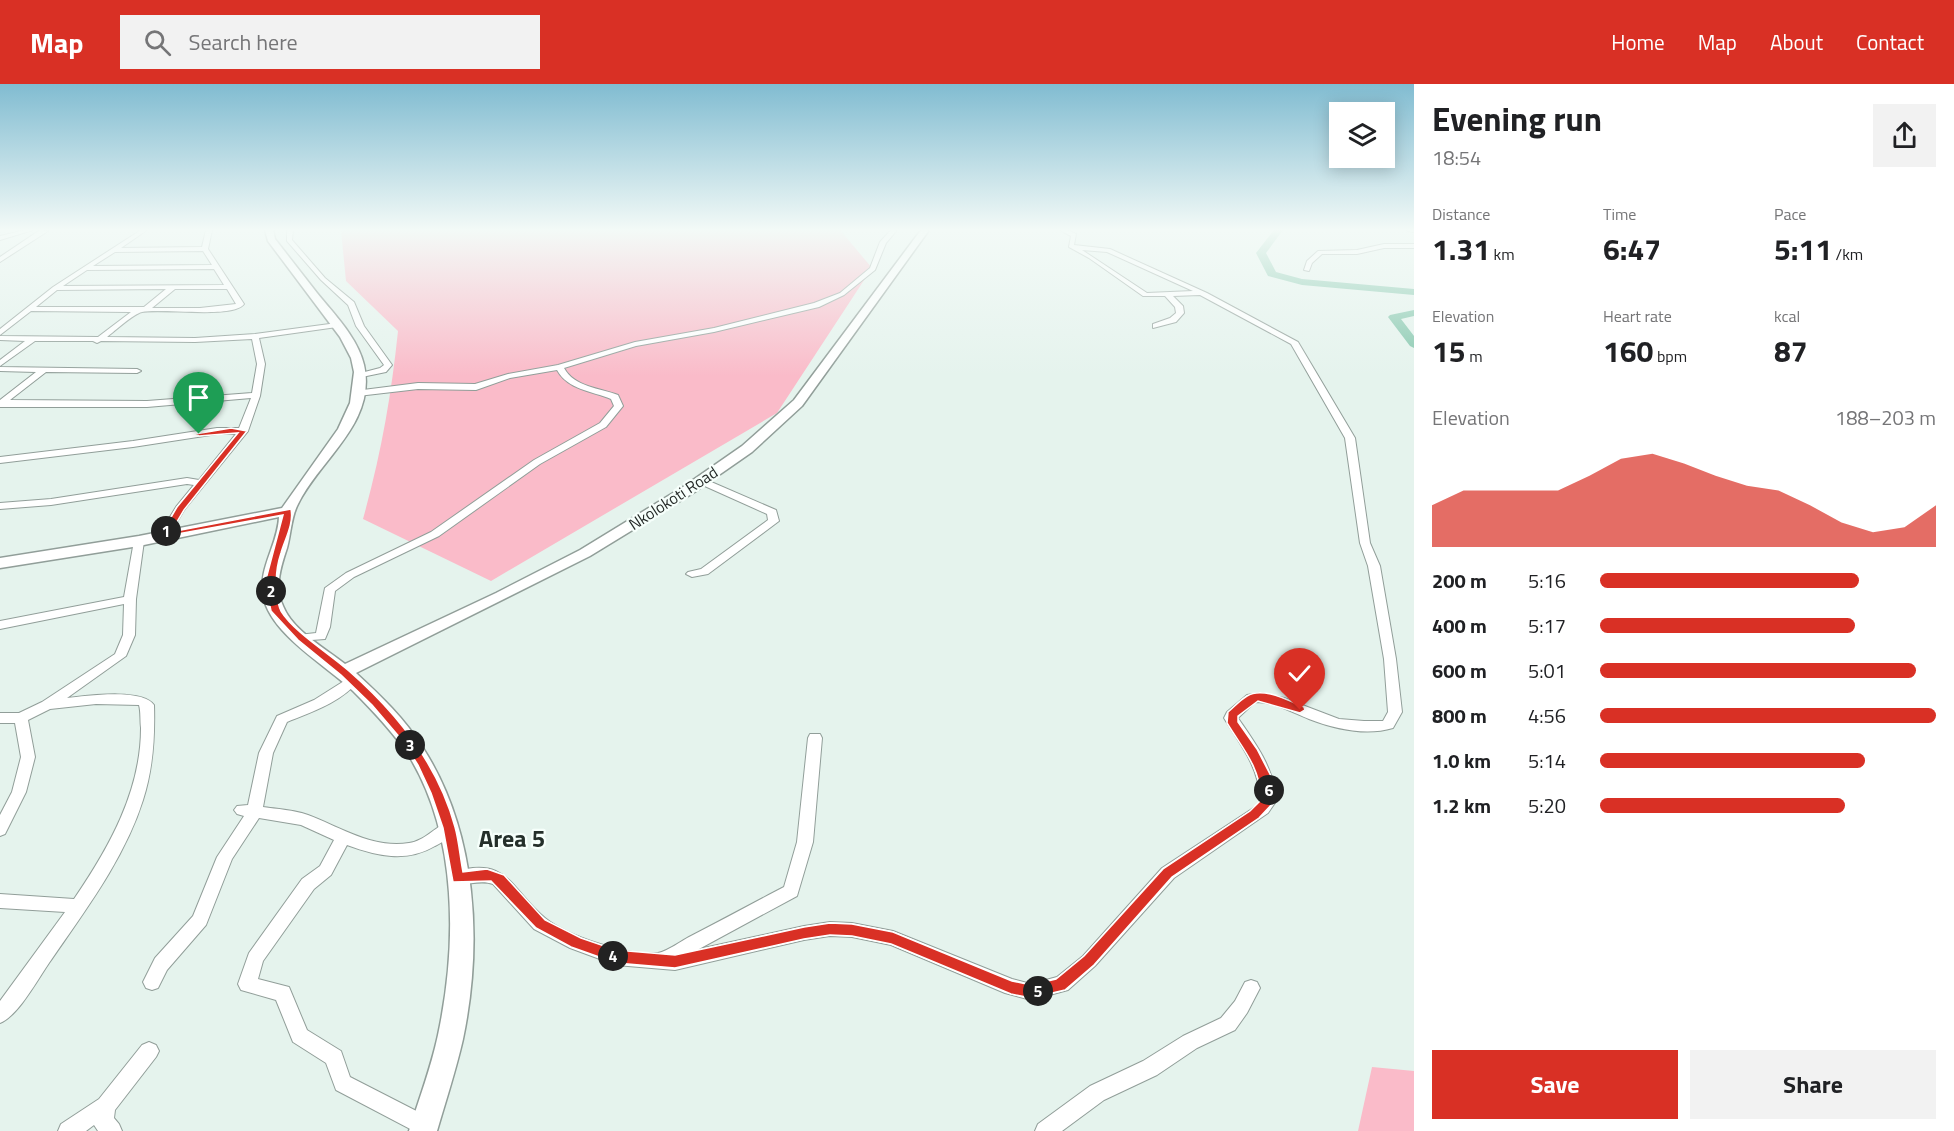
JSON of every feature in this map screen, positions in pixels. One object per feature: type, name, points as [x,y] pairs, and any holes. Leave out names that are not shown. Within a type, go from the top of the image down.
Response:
[{"type":"main road","points":[[302,279],[337,325],[356,356],[360,376],[355,410],[347,428],[298,493],[288,511],[270,583],[271,598],[275,611],[302,638],[348,676],[391,719],[423,763],[437,793],[449,828],[458,878],[461,927],[460,963],[453,1024],[424,1129]]},
{"type":"main road","name":"Nkolokoti Road","points":[[348,676],[566,563],[658,509],[747,448],[798,403],[889,279]]},
{"type":"main road","points":[[0,563],[139,541],[288,511]]},
{"type":"street","points":[[0,333],[69,279]]},
{"type":"street","points":[[30,309],[141,310],[238,307],[240,304],[223,279]]},
{"type":"street","points":[[323,279],[351,304],[360,326],[388,365],[383,370],[360,376]]},
{"type":"street","points":[[358,393],[418,387],[476,387],[508,376],[559,367],[628,345],[714,330],[816,305],[842,294],[861,279]]},
{"type":"street","points":[[1122,279],[1145,295],[1205,294]]},
{"type":"street","points":[[458,878],[487,874],[494,876],[504,883],[533,918],[567,938],[616,957],[658,962],[693,958],[804,933],[830,929],[852,930],[893,938],[1011,987],[1031,992],[1060,985],[1089,961],[1168,873],[1255,815],[1269,800],[1266,778],[1253,752],[1231,718],[1252,698],[1268,698],[1341,724],[1374,727],[1388,725],[1395,712],[1390,659],[1374,566],[1365,543],[1350,438],[1294,342],[1205,294],[1172,279]]},
{"type":"street","points":[[55,288],[227,287]]},
{"type":"street","points":[[97,341],[172,288]]},
{"type":"street","points":[[1156,326],[1173,320],[1180,313],[1179,306],[1168,295]]},
{"type":"street","points":[[0,338],[97,341],[195,340],[255,336],[337,325]]},
{"type":"street","points":[[164,536],[180,509],[243,431],[256,395],[261,364],[255,336]]},
{"type":"street","points":[[0,364],[32,339]]},
{"type":"street","points":[[302,638],[321,636],[329,590],[350,575],[435,534],[537,462],[603,425],[611,418],[619,406],[615,397],[572,382],[559,367]]},
{"type":"street","points":[[0,369],[137,371]]},
{"type":"street","points":[[1,403],[44,370]]},
{"type":"street","points":[[1,403],[147,404],[256,395]]},
{"type":"street","points":[[0,460],[217,431],[243,431]]},
{"type":"street","points":[[0,507],[51,502],[187,481],[202,483]]},
{"type":"street","points":[[692,574],[704,572],[774,521],[772,512],[702,481]]},
{"type":"street","points":[[0,718],[21,718],[47,705],[120,656],[129,635],[130,599],[139,541]]},
{"type":"street","points":[[0,625],[130,599]]},
{"type":"street","points":[[152,982],[168,955],[200,920],[225,857],[248,812],[266,753],[282,719],[339,693],[348,676]]},
{"type":"street","points":[[0,1014],[79,906],[128,822],[138,796],[150,735],[147,705],[142,701],[96,699],[47,705]]},
{"type":"street","points":[[0,830],[20,792],[28,757],[21,718]]},
{"type":"street","points":[[658,962],[791,891],[805,842],[815,738]]},
{"type":"street","points":[[248,812],[303,819],[373,848],[403,852],[428,845],[449,828]]},
{"type":"street","points":[[344,837],[326,872],[321,878],[308,884],[255,958],[247,984],[283,993],[300,1036],[334,1057],[343,1083],[424,1129]]},
{"type":"street","points":[[0,901],[79,906]]},
{"type":"street","points":[[1045,1131],[1097,1094],[1150,1068],[1190,1042],[1228,1024],[1241,1007],[1251,988]]},
{"type":"street","points":[[68,1131],[106,1106],[149,1051]]},
{"type":"street","points":[[106,1106],[103,1122],[112,1131]]},
{"type":"shaded area","points":[[346,279],[865,279],[777,413],[491,581],[363,519],[385,426],[398,331]]},
{"type":"shaded area","points":[[1372,1067],[1414,1071],[1414,1131],[1358,1131]]},
{"type":"waterway","points":[[1290,279],[1302,282],[1414,292]]},
{"type":"waterway","points":[[1414,313],[1394,317],[1414,344]]},
{"type":"district","name":"Area 5","points":[[512,838]]},
{"type":"route","points":[[199,434],[231,430],[243,431],[180,509],[164,536],[288,511],[270,583],[275,611],[302,638],[376,702],[405,736],[423,763],[437,793],[449,828],[458,878],[487,874],[494,876],[508,888],[540,924],[576,943],[616,957],[675,962],[804,933],[830,929],[852,930],[893,938],[1011,987],[1031,992],[1060,985],[1089,961],[1168,873],[1255,815],[1269,800],[1266,778],[1253,752],[1232,723],[1232,715],[1252,698],[1258,697],[1268,698],[1300,710]]}]
